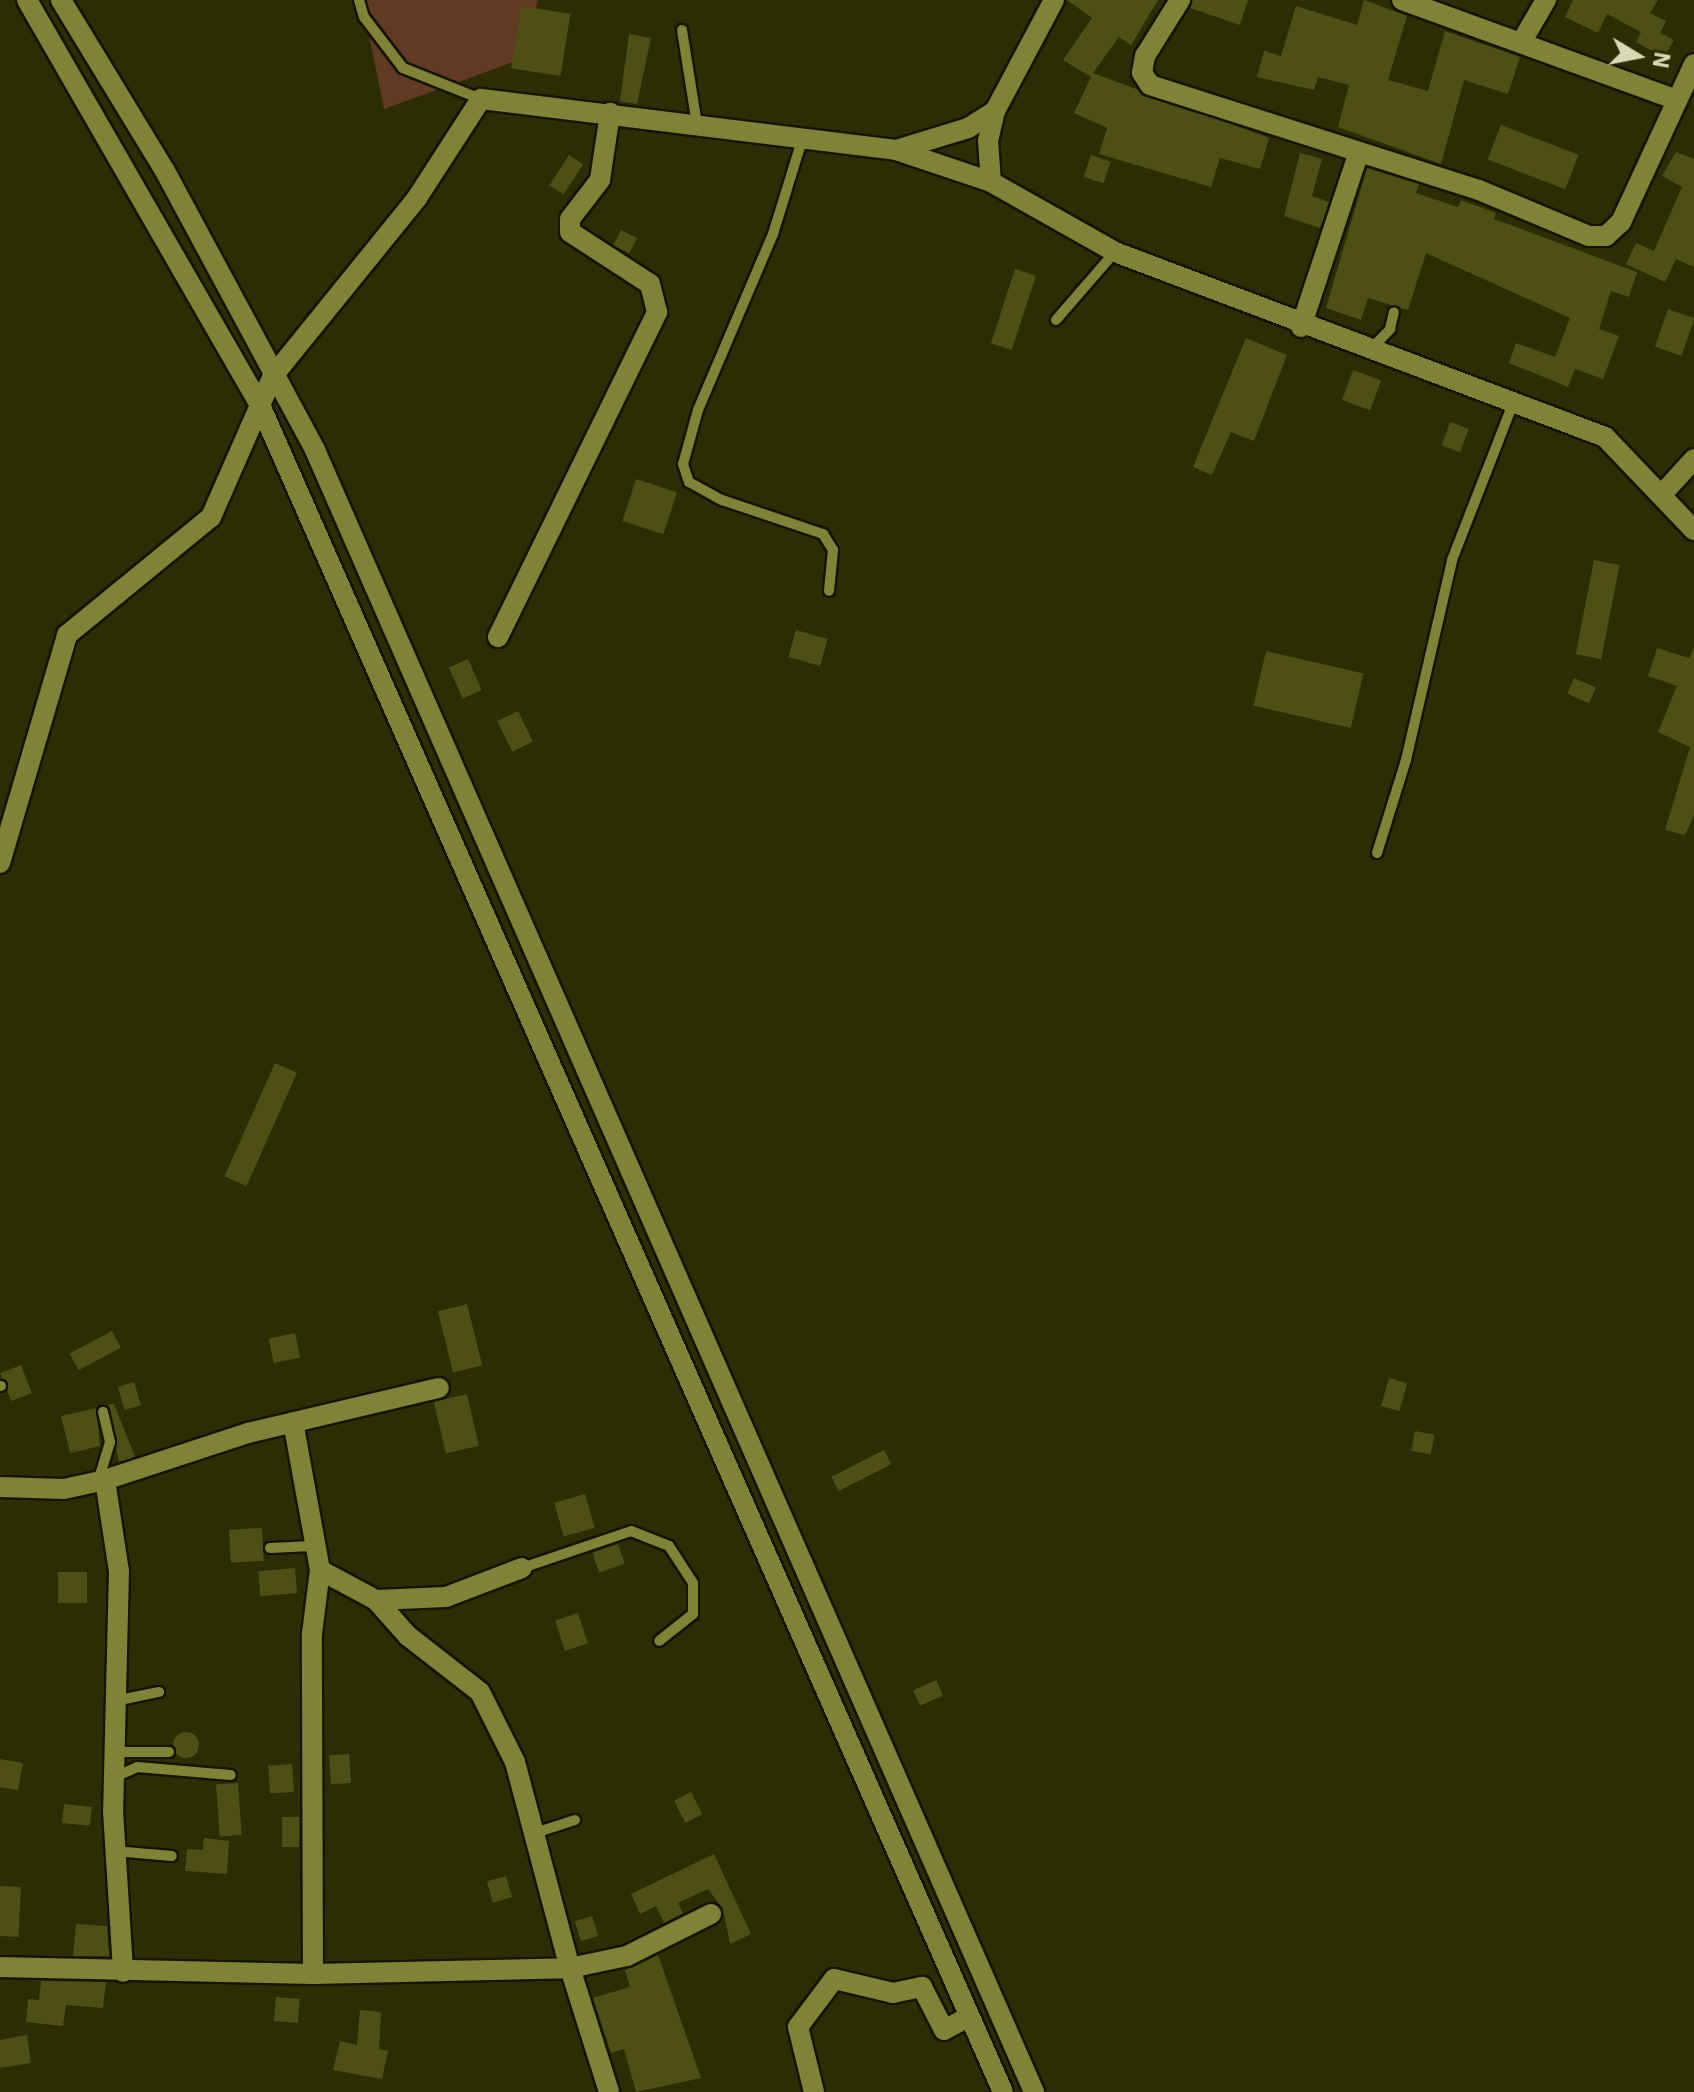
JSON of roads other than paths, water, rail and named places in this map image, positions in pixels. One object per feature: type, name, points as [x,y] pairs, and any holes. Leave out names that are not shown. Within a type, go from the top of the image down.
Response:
[{"type":"street","points":[[27,0],[260,405],[967,2018],[1003,2092]]},
{"type":"street","points":[[61,0],[165,171],[315,450],[1034,2092]]},
{"type":"street","points":[[991,182],[988,141],[995,111],[1054,0]]},
{"type":"street","points":[[1180,0],[1145,56],[1142,73],[1150,85],[1358,155],[1479,190],[1576,234],[1606,236],[1621,222],[1694,64]]},
{"type":"street","points":[[1402,0],[1522,41],[1677,100]]},
{"type":"street","points":[[1522,41],[1546,0]]},
{"type":"street","points":[[0,863],[28,751],[67,635],[211,517],[273,376],[417,198],[481,99],[896,150],[991,182],[1115,252],[1301,327],[1514,401],[1605,437],[1663,493],[1694,530]]},
{"type":"street","points":[[896,150],[968,128],[995,111]]},
{"type":"street","points":[[498,637],[657,312],[650,284],[570,232],[570,219],[600,180],[610,113]]},
{"type":"street","points":[[1301,327],[1358,155]]},
{"type":"street","points":[[1663,493],[1694,459]]},
{"type":"street","points":[[0,1487],[64,1489],[101,1481],[293,1422],[439,1388]]},
{"type":"street","points":[[293,1422],[313,1546],[320,1570],[312,1634],[313,1974]]},
{"type":"street","points":[[101,1481],[119,1571],[113,1778],[114,1851],[123,1972]]},
{"type":"street","points":[[376,1600],[446,1597],[522,1568]]},
{"type":"street","points":[[320,1570],[376,1600],[408,1636],[480,1692],[515,1762],[570,1968],[609,2092]]},
{"type":"street","points":[[0,1967],[313,1974],[570,1968],[627,1956],[711,1914]]},
{"type":"street","points":[[814,2092],[798,2027],[834,1979],[893,1993],[922,1987],[944,2030],[967,2018]]},
{"type":"lane","points":[[359,0],[364,17],[403,68],[481,99]]},
{"type":"lane","points":[[682,30],[697,125]]},
{"type":"lane","points":[[803,137],[773,234],[698,410],[683,464],[689,482],[722,500],[823,534],[833,550],[829,591]]},
{"type":"lane","points":[[1056,320],[1115,252]]},
{"type":"lane","points":[[1370,351],[1390,329],[1394,312]]},
{"type":"lane","points":[[1377,853],[1406,760],[1452,560],[1514,401]]},
{"type":"lane","points":[[101,1481],[110,1442],[103,1412]]},
{"type":"lane","points":[[522,1568],[631,1531],[669,1546],[693,1583],[693,1614],[659,1641]]},
{"type":"lane","points":[[270,1548],[313,1546]]},
{"type":"lane","points":[[115,1701],[159,1692]]},
{"type":"lane","points":[[114,1752],[169,1752]]},
{"type":"lane","points":[[113,1778],[137,1767],[231,1775]]},
{"type":"lane","points":[[535,1833],[575,1820]]},
{"type":"lane","points":[[114,1851],[172,1856]]}]
